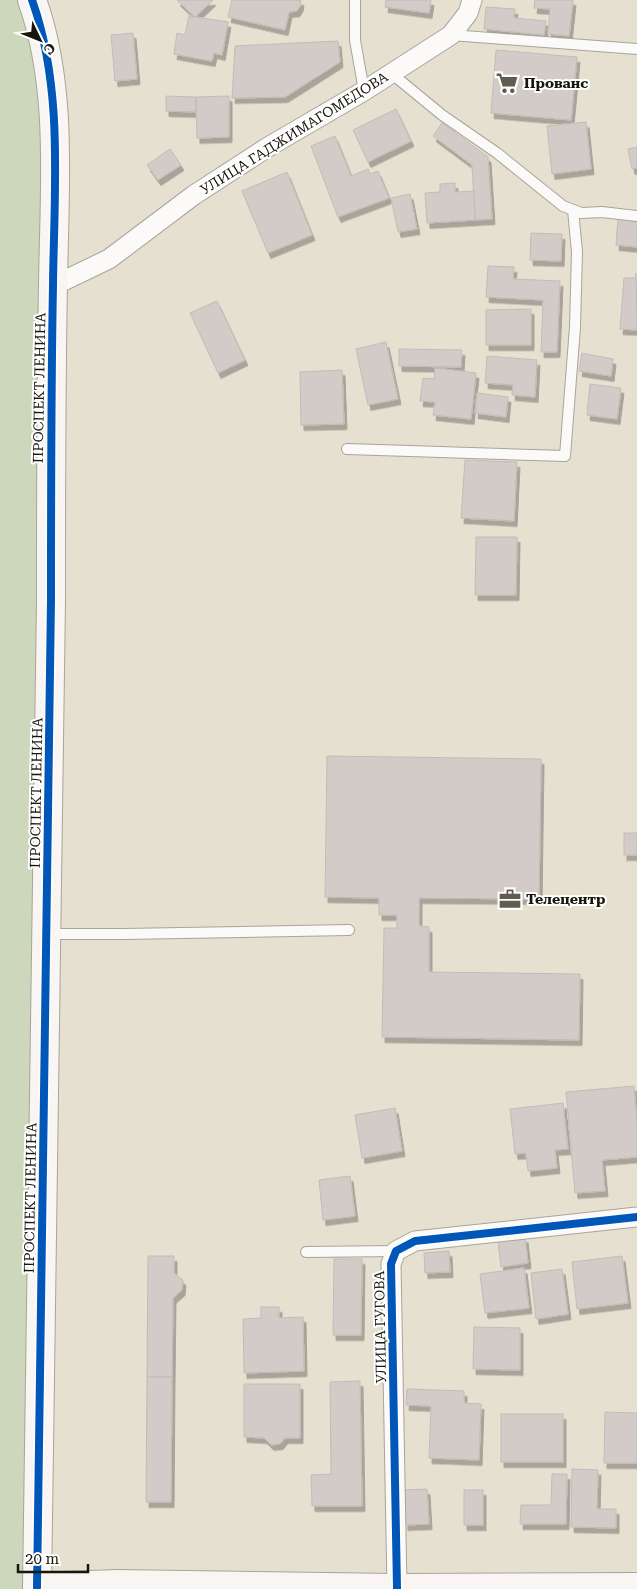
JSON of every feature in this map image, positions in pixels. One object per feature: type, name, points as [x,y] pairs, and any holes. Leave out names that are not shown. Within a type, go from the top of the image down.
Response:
[{"type":"street","name":"ПРОСПЕКТ ЛЕНИНА","points":[[32,0],[39,20],[51,84],[55,156],[50,474],[51,600],[37,1588]]},
{"type":"street","name":"УЛИЦА ГАДЖИМАГОМЕДОВА","points":[[53,286],[109,259],[194,195],[268,147],[364,91],[450,35],[468,13],[472,0]]},
{"type":"street","points":[[396,1252],[414,1241],[637,1217]]},
{"type":"street","name":"УЛИЦА ГУГОВА","points":[[396,1252],[391,1264],[397,1588]]},
{"type":"street","points":[[37,1588],[117,1584],[397,1588],[637,1587]]},
{"type":"lane","points":[[356,0],[355,40],[364,91]]},
{"type":"lane","points":[[450,35],[637,49]]},
{"type":"lane","points":[[391,73],[442,116],[497,153],[563,206],[581,213],[602,212],[637,216]]},
{"type":"lane","points":[[347,449],[565,456],[577,252],[572,210]]},
{"type":"lane","points":[[46,934],[349,930]]},
{"type":"lane","points":[[306,1252],[396,1252]]},
{"type":"green space","points":[[0,0],[32,0],[45,51],[37,1589],[0,1589]]},
{"type":"building","points":[[177,0],[213,0],[195,17]]},
{"type":"building","points":[[232,0],[301,0],[297,11],[289,12],[285,30],[228,17]]},
{"type":"building","points":[[386,0],[431,0],[429,13],[385,7]]},
{"type":"building","points":[[535,0],[573,0],[569,36],[548,34],[550,9],[534,8]]},
{"type":"building","points":[[486,7],[515,9],[514,18],[546,21],[544,35],[484,29]]},
{"type":"building","points":[[189,16],[228,22],[222,55],[214,53],[212,61],[174,54],[177,33],[185,35]]},
{"type":"building","points":[[133,33],[137,79],[115,81],[111,35]]},
{"type":"building","points":[[338,41],[340,62],[285,97],[232,98],[235,46]]},
{"type":"building","points":[[496,50],[577,57],[571,120],[491,113]]},
{"type":"building","points":[[166,96],[196,97],[196,112],[166,111]]},
{"type":"building","points":[[229,96],[229,137],[197,138],[196,97]]},
{"type":"building","points":[[396,109],[411,141],[368,162],[353,130]]},
{"type":"building","points":[[586,122],[591,169],[552,174],[547,126]]},
{"type":"building","points":[[442,123],[488,157],[492,219],[475,220],[472,165],[433,136]]},
{"type":"building","points":[[335,136],[351,176],[368,169],[370,174],[378,171],[389,198],[338,217],[311,146]]},
{"type":"building","points":[[637,147],[637,168],[632,169],[628,149]]},
{"type":"building","points":[[170,149],[181,165],[158,180],[147,165]]},
{"type":"building","points":[[287,172],[312,235],[268,253],[242,191]]},
{"type":"building","points":[[455,183],[455,192],[474,191],[475,220],[427,223],[425,193],[440,192],[440,184]]},
{"type":"building","points":[[410,194],[417,229],[398,232],[391,198]]},
{"type":"building","points":[[618,219],[637,221],[637,247],[616,245]]},
{"type":"building","points":[[531,233],[562,234],[561,261],[530,260]]},
{"type":"building","points":[[488,266],[514,267],[513,279],[560,281],[557,352],[541,352],[543,300],[486,297]]},
{"type":"building","points":[[636,273],[637,330],[620,329],[624,278],[635,278]]},
{"type":"building","points":[[217,301],[245,360],[218,373],[190,313]]},
{"type":"building","points":[[531,309],[531,345],[486,345],[486,310]]},
{"type":"building","points":[[386,342],[398,399],[368,405],[356,349]]},
{"type":"building","points":[[399,349],[462,350],[461,367],[399,366]]},
{"type":"building","points":[[582,353],[613,359],[611,376],[579,371]]},
{"type":"building","points":[[487,356],[537,360],[535,397],[512,395],[513,385],[485,383]]},
{"type":"building","points":[[435,368],[476,373],[471,419],[433,415],[435,402],[420,401],[423,378],[434,379]]},
{"type":"building","points":[[342,370],[344,424],[301,425],[300,372]]},
{"type":"building","points":[[590,384],[621,388],[617,419],[587,415]]},
{"type":"building","points":[[477,393],[508,397],[506,417],[475,413]]},
{"type":"building","points":[[465,460],[517,462],[514,521],[461,518]]},
{"type":"building","points":[[476,537],[517,537],[516,595],[475,595]]},
{"type":"building","name":"Телецентр","points":[[327,756],[541,759],[539,899],[419,898],[419,926],[429,927],[429,972],[580,974],[579,1040],[382,1037],[384,928],[397,928],[397,915],[379,915],[379,898],[325,897]]},
{"type":"building","points":[[624,833],[637,833],[637,855],[624,855]]},
{"type":"building","points":[[634,1086],[637,1157],[602,1160],[605,1191],[575,1193],[566,1092]]},
{"type":"building","points":[[563,1103],[568,1149],[555,1150],[557,1168],[528,1171],[526,1153],[515,1154],[510,1109]]},
{"type":"building","points":[[395,1108],[402,1151],[362,1158],[355,1115]]},
{"type":"building","points":[[350,1176],[355,1216],[323,1220],[319,1180]]},
{"type":"building","points":[[525,1237],[528,1263],[501,1267],[498,1241]]},
{"type":"building","points":[[449,1251],[450,1272],[425,1273],[424,1253]]},
{"type":"building","points":[[148,1256],[174,1256],[174,1273],[183,1280],[182,1290],[173,1298],[172,1377],[147,1377]]},
{"type":"building","points":[[622,1256],[628,1303],[577,1309],[572,1262]]},
{"type":"building","points":[[334,1259],[362,1259],[361,1335],[333,1335]]},
{"type":"building","points":[[524,1268],[529,1308],[485,1313],[480,1274]]},
{"type":"building","points":[[562,1269],[568,1314],[536,1319],[531,1273]]},
{"type":"building","points":[[261,1307],[279,1307],[279,1318],[303,1317],[304,1371],[244,1373],[243,1319],[261,1318]]},
{"type":"building","points":[[474,1327],[520,1328],[520,1370],[473,1369]]},
{"type":"building","points":[[147,1377],[172,1377],[171,1502],[146,1502]]},
{"type":"building","points":[[360,1381],[362,1506],[312,1506],[311,1475],[331,1474],[330,1382]]},
{"type":"building","points":[[244,1384],[300,1384],[300,1438],[285,1438],[280,1444],[271,1445],[264,1438],[244,1437]]},
{"type":"building","points":[[407,1389],[464,1391],[464,1403],[481,1404],[479,1460],[429,1458],[431,1406],[406,1405]]},
{"type":"building","points":[[605,1412],[637,1413],[637,1463],[604,1463]]},
{"type":"building","points":[[501,1414],[563,1414],[563,1462],[501,1462]]},
{"type":"building","points":[[572,1469],[598,1470],[597,1509],[616,1509],[616,1528],[571,1527]]},
{"type":"building","points":[[552,1474],[567,1474],[566,1524],[520,1524],[521,1505],[551,1505]]},
{"type":"building","points":[[427,1489],[429,1524],[405,1525],[404,1490]]},
{"type":"building","points":[[464,1490],[483,1490],[483,1525],[464,1525]]},
{"type":"cycle path","points":[[32,0],[42,34],[49,69],[55,141],[51,600],[37,1587]]},
{"type":"cycle path","points":[[397,1588],[391,1264],[396,1251],[415,1241],[637,1217]]},
{"type":"place","name":"Прованс","points":[[507,83]]},
{"type":"place","name":"Телецентр","points":[[510,899]]}]
